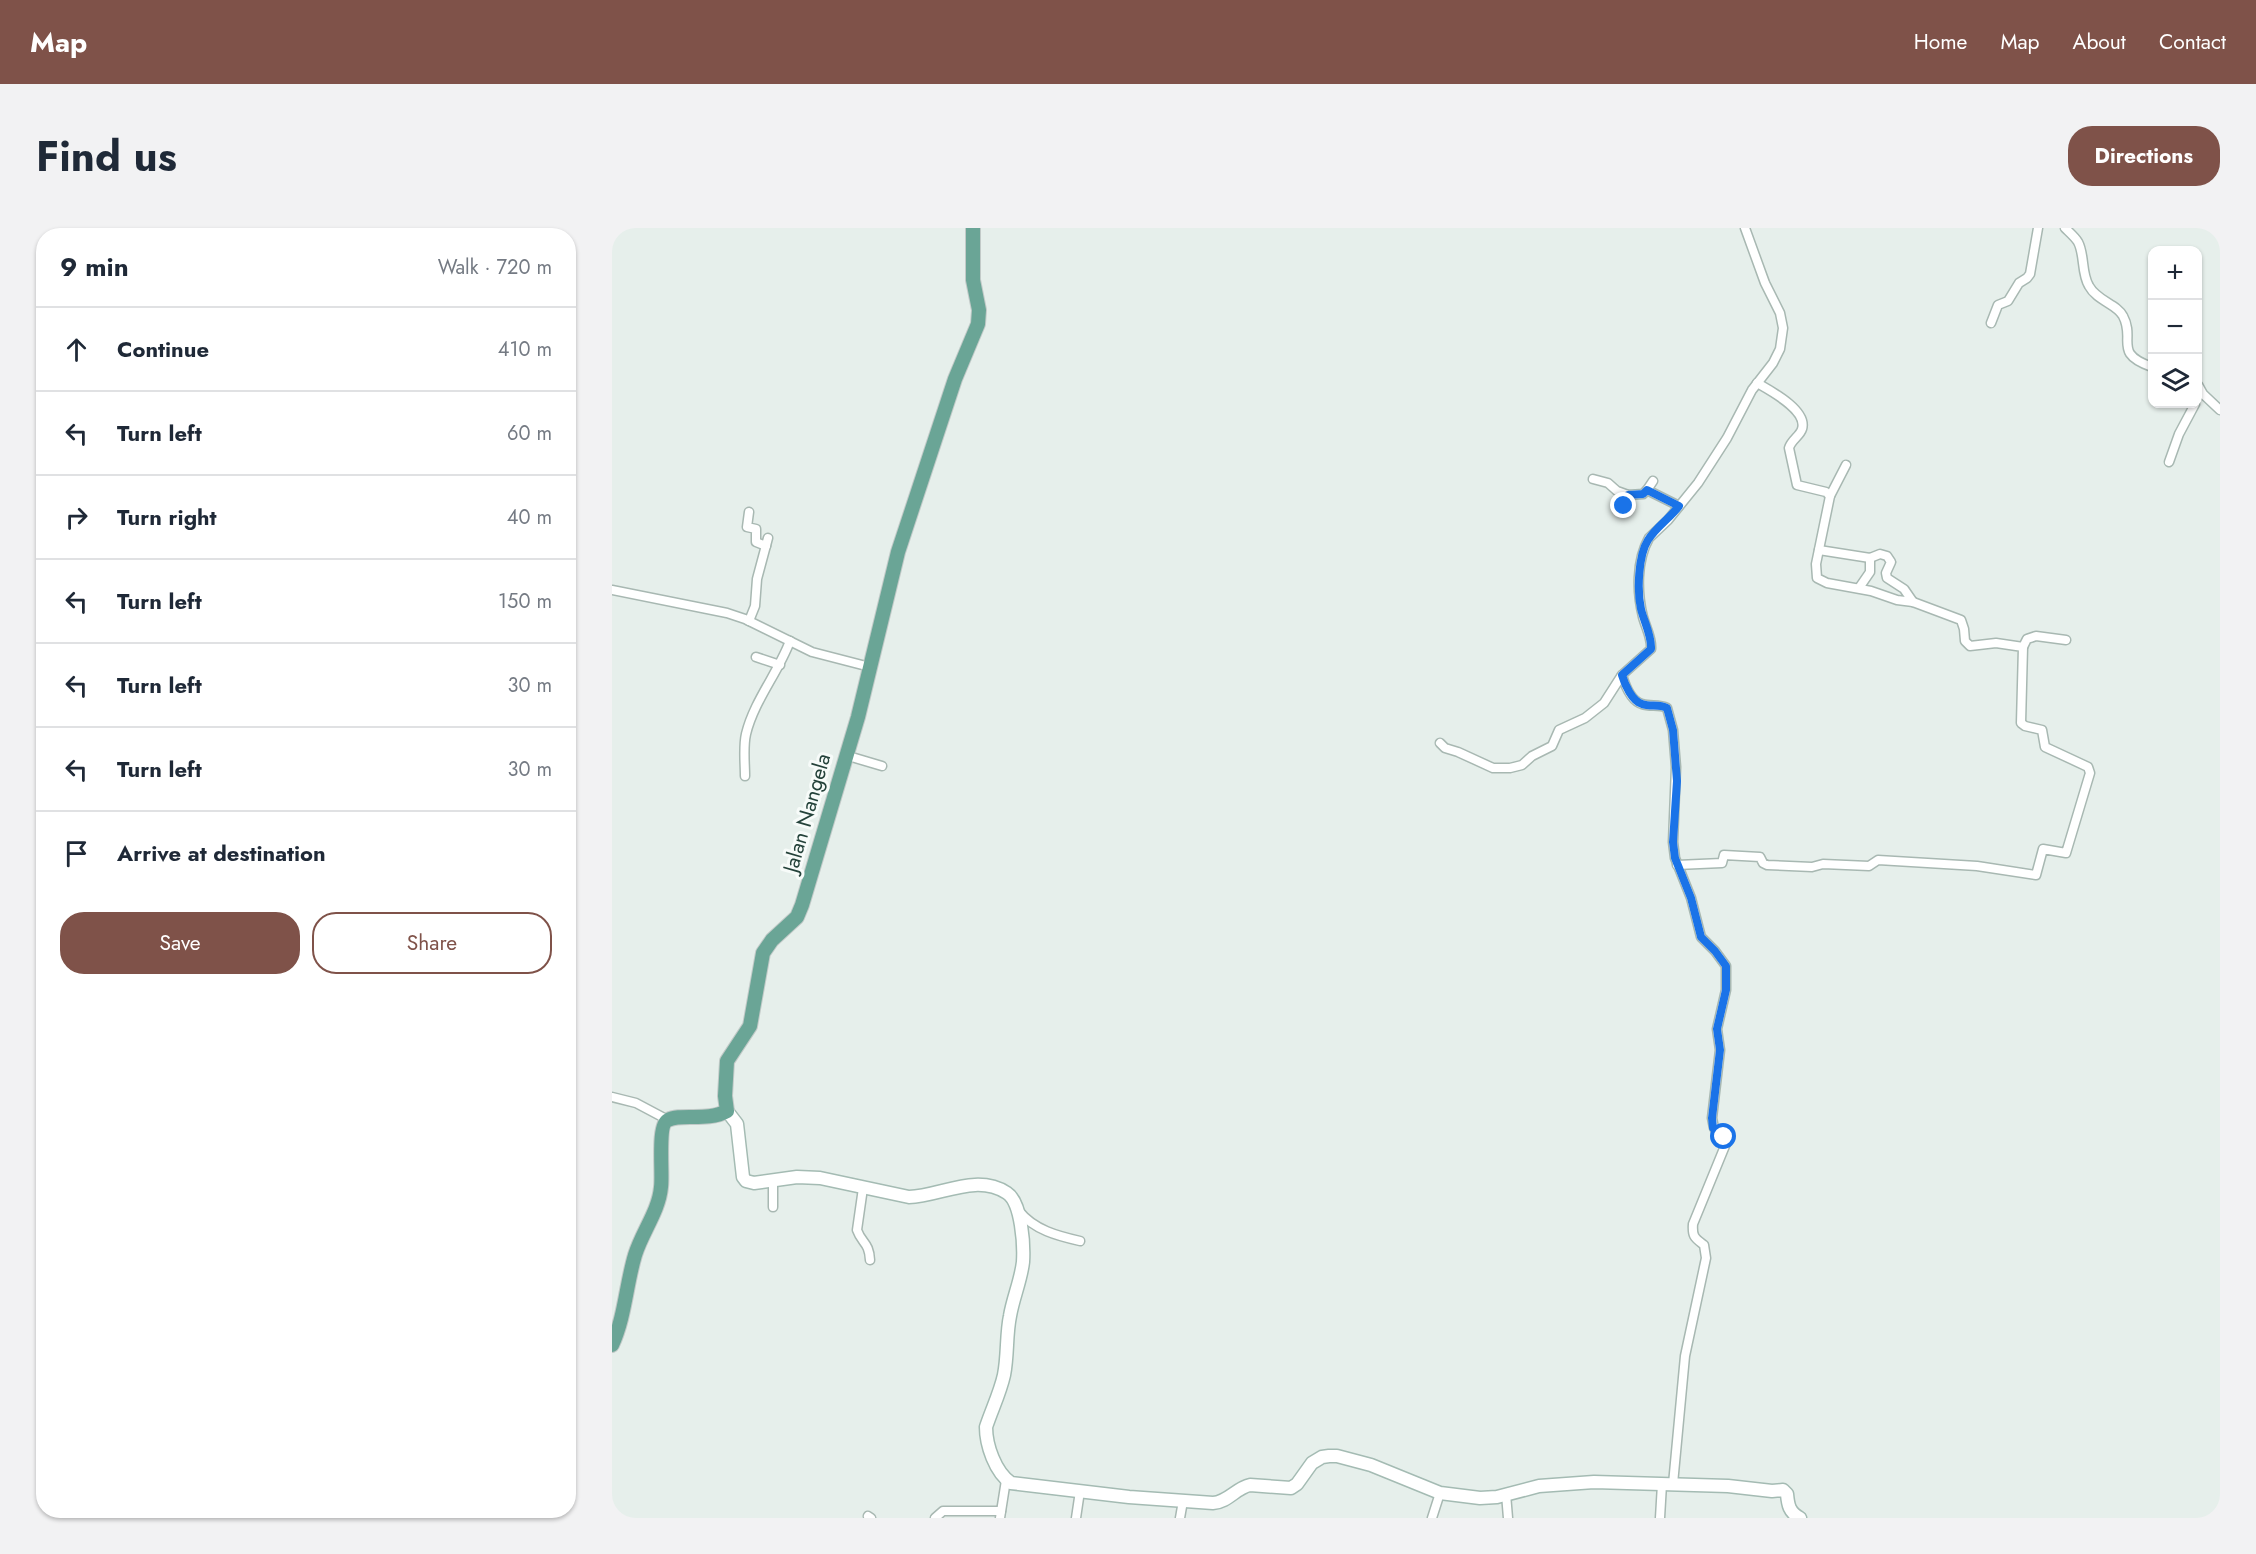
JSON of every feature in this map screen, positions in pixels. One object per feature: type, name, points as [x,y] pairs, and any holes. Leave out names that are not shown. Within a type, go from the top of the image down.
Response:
[{"type":"main road","name":"Jalan Nangela","points":[[727,1111],[725,1096],[727,1061],[751,1023],[766,946],[797,917],[802,905],[870,667],[904,530],[955,379],[978,324],[979,310],[973,280],[973,228]]},
{"type":"main road","points":[[612,1345],[624,1308],[635,1254],[662,1187],[662,1128],[668,1120],[705,1118],[727,1111]]},
{"type":"street","points":[[1440,743],[1445,748],[1493,768],[1522,765],[1532,756],[1552,746],[1559,730],[1585,718],[1604,703],[1622,675],[1651,649],[1639,598],[1644,547],[1649,538],[1692,493],[1714,460],[1757,383],[1778,356],[1782,340],[1783,328],[1780,313],[1765,283],[1745,228]]},
{"type":"street","points":[[1991,324],[1998,305],[2008,301],[2019,283],[2028,278],[2030,274],[2038,228]]},
{"type":"street","points":[[2065,228],[2078,242],[2088,286],[2101,300],[2120,311],[2124,318],[2130,353],[2135,359],[2148,365]]},
{"type":"street","points":[[1757,383],[1783,398],[1800,417],[1802,430],[1789,448],[1797,485],[1826,492],[1830,496]]},
{"type":"street","points":[[2202,401],[2220,411]]},
{"type":"street","points":[[2169,462],[2179,434],[2193,408]]},
{"type":"street","points":[[1846,465],[1830,496],[1816,564],[1817,578],[1827,583],[1859,588],[1912,603],[1960,620],[1966,645],[1996,643],[2023,647]]},
{"type":"street","points":[[1593,479],[1608,483],[1617,491],[1628,495],[1643,494],[1653,481]]},
{"type":"street","points":[[1647,490],[1679,506]]},
{"type":"street","points":[[1621,509],[1628,495]]},
{"type":"street","points":[[748,621],[755,606],[757,579],[767,542],[756,542],[756,530],[747,527],[749,512]]},
{"type":"street","points":[[1819,550],[1870,558],[1880,554],[1889,557],[1891,562],[1886,576],[1888,580],[1904,588],[1912,603]]},
{"type":"street","points":[[1859,588],[1870,572],[1870,558]]},
{"type":"street","points":[[612,590],[702,607],[748,621],[812,652],[870,667]]},
{"type":"street","points":[[1677,865],[1722,863],[1723,855],[1758,855],[1764,865],[1869,866],[1878,860],[1977,866],[2036,875],[2044,848],[2066,853],[2090,771],[2088,767],[2046,748],[2042,730],[2021,723],[2023,647],[2027,639],[2033,636],[2066,640]]},
{"type":"street","points":[[745,776],[745,737],[750,720],[780,665],[790,641]]},
{"type":"street","points":[[756,657],[780,665]]},
{"type":"street","points":[[1622,675],[1635,701],[1642,704],[1662,705],[1670,714],[1677,781],[1673,842],[1677,865],[1691,898],[1701,937],[1726,966],[1725,998],[1717,1029],[1720,1050],[1712,1118],[1713,1128],[1727,1141],[1693,1224],[1692,1234],[1704,1245],[1706,1258],[1685,1356],[1668,1484],[1660,1518]]},
{"type":"street","points":[[845,755],[882,766]]},
{"type":"street","points":[[612,1097],[636,1103],[668,1120]]},
{"type":"street","points":[[727,1111],[737,1124],[745,1179],[754,1183],[797,1177],[820,1178],[909,1197],[963,1186],[993,1188],[1014,1199],[1018,1210],[1022,1265],[1010,1314],[1003,1377],[986,1426],[987,1443],[1006,1480],[1001,1514],[943,1511],[935,1518]]},
{"type":"street","points":[[773,1182],[773,1207]]},
{"type":"street","points":[[863,1188],[857,1230],[867,1245],[870,1260]]},
{"type":"street","points":[[1018,1210],[1030,1223],[1060,1236],[1080,1241]]},
{"type":"street","points":[[1006,1480],[1020,1485],[1218,1503],[1226,1500],[1244,1486],[1291,1488],[1297,1484],[1312,1463],[1329,1456],[1371,1466],[1440,1493],[1480,1498],[1551,1485],[1594,1482],[1728,1486],[1777,1490],[1787,1494],[1789,1509],[1793,1515],[1800,1518]]},
{"type":"street","points":[[1076,1518],[1080,1491]]},
{"type":"street","points":[[1432,1518],[1440,1493]]},
{"type":"street","points":[[1506,1494],[1508,1518]]},
{"type":"street","points":[[1180,1518],[1183,1501]]},
{"type":"route","points":[[1624,506],[1628,495],[1643,494],[1647,490],[1679,506],[1649,538],[1644,547],[1639,598],[1651,649],[1622,675],[1635,701],[1642,704],[1662,705],[1670,714],[1677,781],[1673,851],[1691,898],[1701,937],[1726,966],[1726,990],[1717,1029],[1720,1050],[1718,1083],[1712,1118],[1713,1128],[1724,1137]]}]
